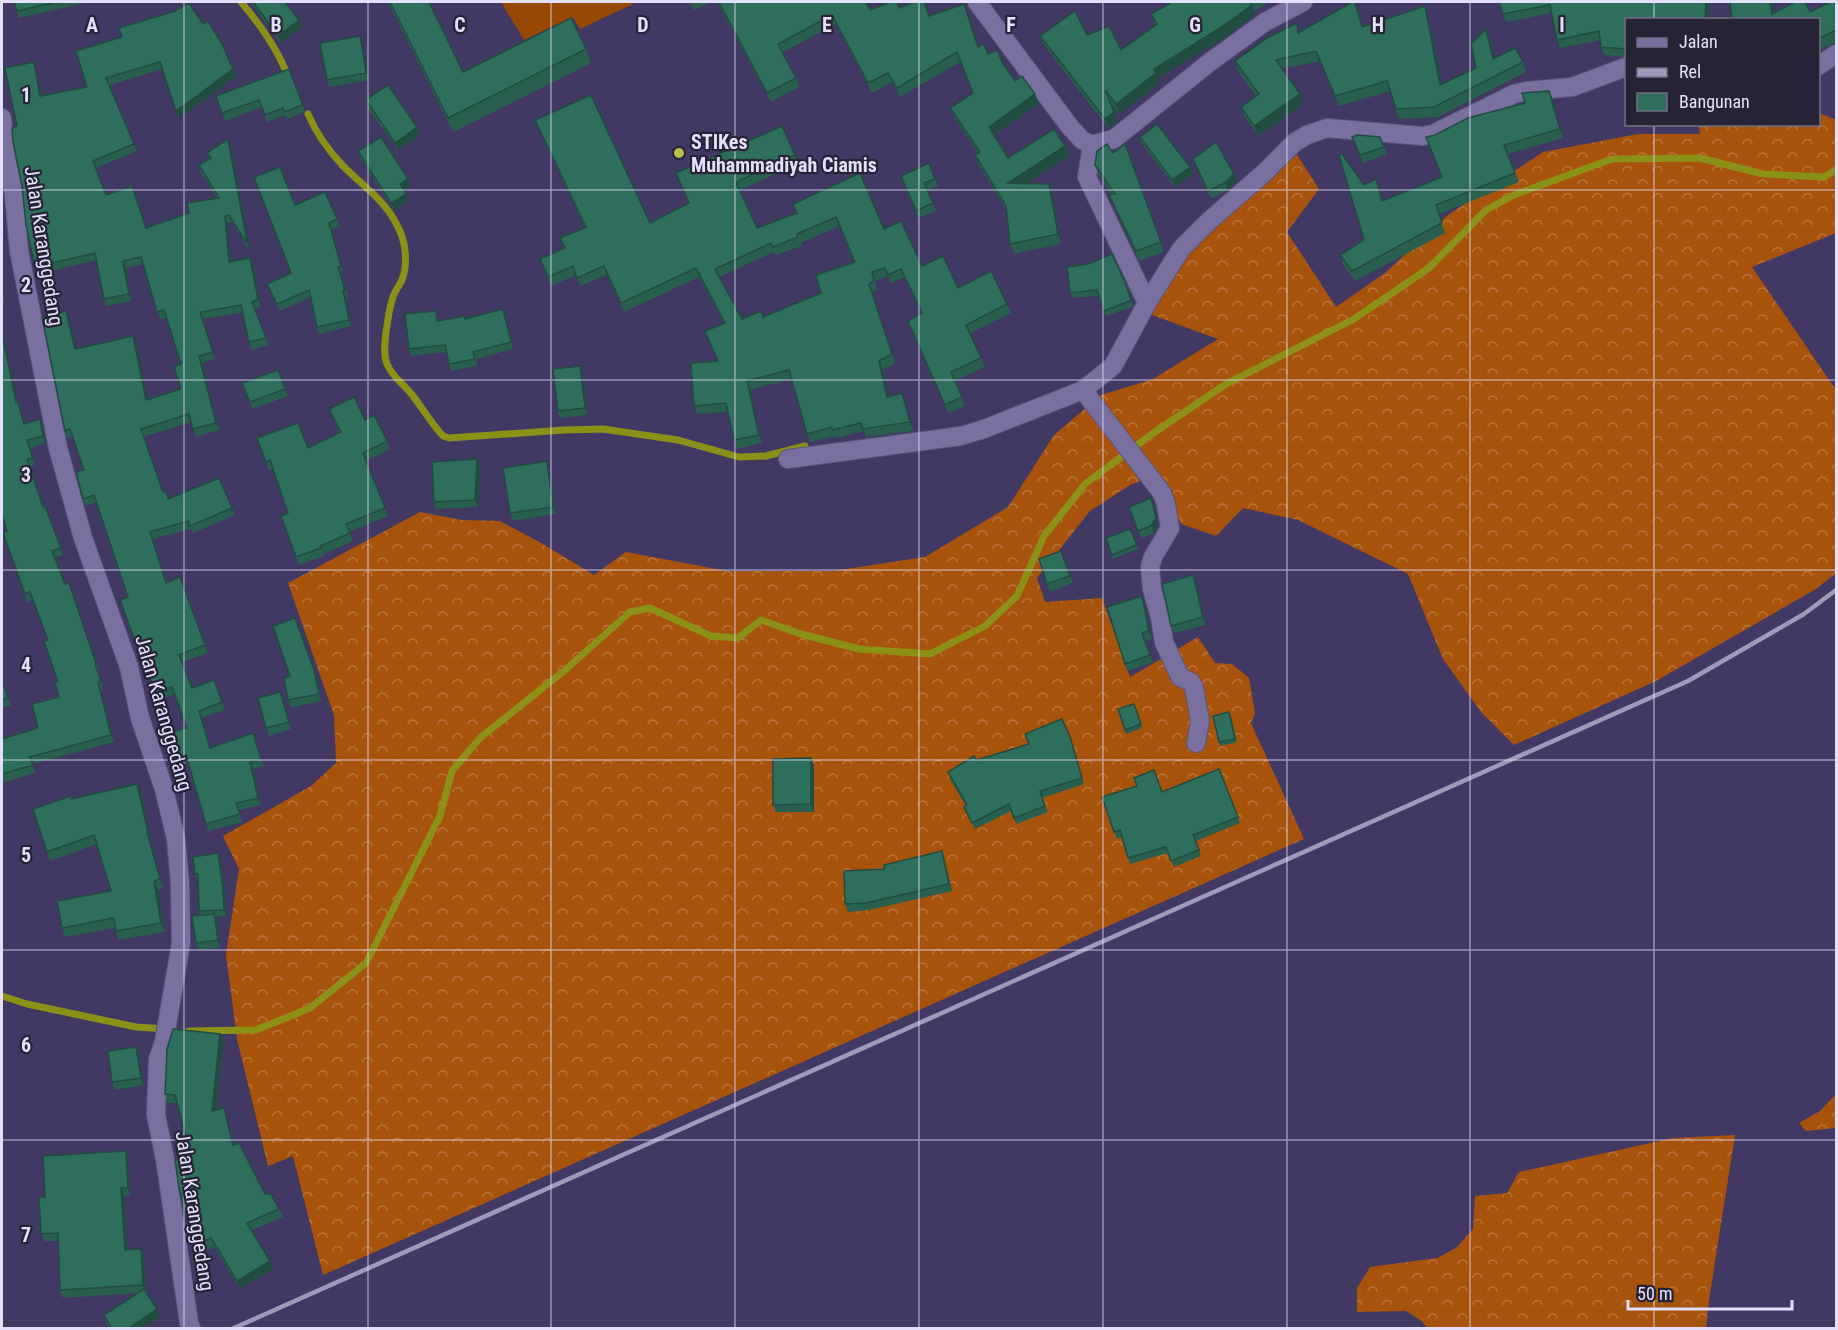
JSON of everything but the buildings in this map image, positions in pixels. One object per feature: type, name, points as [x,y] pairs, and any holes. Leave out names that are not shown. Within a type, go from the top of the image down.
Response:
[{"type":"street","points":[[977,2],[1070,127],[1083,140],[1092,145],[1114,139],[1210,62],[1265,22],[1303,2]]},
{"type":"street","points":[[1820,65],[1836,54]]},
{"type":"street","points":[[788,459],[961,436],[1083,390],[1113,366],[1181,249],[1295,142],[1307,135],[1328,128],[1423,136],[1433,134],[1514,94],[1572,87],[1625,67]]},
{"type":"street","name":"Jalan Karanggedang","points":[[2,118],[5,151],[14,195],[19,251],[58,448],[82,538],[129,667],[140,718],[164,789],[176,839],[180,884],[181,943],[164,1042],[158,1059],[156,1115],[165,1159],[190,1326]]},
{"type":"street","points":[[1092,145],[1087,177],[1148,303]]},
{"type":"street","points":[[1083,390],[1162,493],[1166,504],[1170,528],[1153,557],[1150,567],[1152,589],[1164,642],[1180,677],[1191,682],[1194,688],[1200,721],[1196,743]]},
{"type":"shaded area","points":[[501,2],[632,2],[633,4],[580,29],[573,17],[524,40]]},
{"type":"green space","points":[[1820,113],[1836,120],[1836,233],[1752,267],[1836,390],[1836,573],[1816,589],[1656,681],[1514,745],[1481,712],[1443,659],[1408,574],[1298,520],[1243,508],[1216,536],[1181,524],[1160,474],[1130,485],[1090,511],[1037,578],[1045,602],[1102,598],[1130,677],[1198,637],[1215,663],[1232,664],[1249,678],[1255,713],[1251,723],[1304,839],[323,1275],[293,1156],[268,1166],[237,1039],[226,955],[239,869],[223,836],[311,786],[336,763],[334,715],[288,583],[420,512],[462,520],[500,521],[594,575],[626,552],[727,571],[833,571],[925,557],[1008,507],[1054,435],[1101,395],[1153,379],[1218,339],[1149,314],[1195,242],[1294,150],[1319,189],[1287,232],[1336,307],[1385,273],[1448,215],[1543,152],[1638,134],[1700,134],[1699,126],[1820,126]]},
{"type":"green space","points":[[1836,1094],[1836,1128],[1806,1131],[1799,1123],[1820,1111]]},
{"type":"green space","points":[[1735,1135],[1706,1328],[1427,1328],[1422,1321],[1406,1311],[1357,1312],[1357,1288],[1370,1267],[1437,1258],[1456,1248],[1473,1229],[1475,1196],[1507,1193],[1519,1172],[1673,1138]]},
{"type":"waterway","points":[[241,2],[266,34],[285,69]]},
{"type":"waterway","points":[[308,114],[319,135],[333,154],[381,202],[401,233],[405,267],[390,310],[385,344],[386,360],[389,369],[410,392],[443,436],[449,438],[603,429],[678,440],[739,457],[766,456],[805,446]]},
{"type":"waterway","points":[[189,1031],[256,1030],[310,1008],[366,963],[440,816],[452,771],[481,737],[564,671],[630,612],[650,608],[711,636],[738,638],[761,620],[801,634],[859,649],[930,654],[985,626],[1017,596],[1044,536],[1085,484],[1152,434],[1226,384],[1354,319],[1429,268],[1486,210],[1514,195],[1612,159],[1700,158],[1763,174],[1824,177],[1836,170]]},
{"type":"waterway","points":[[2,996],[27,1004],[136,1027],[166,1029]]},
{"type":"railway","points":[[234,1328],[1688,681],[1804,614],[1836,590]]},
{"type":"place","name":"STIKes Muhammadiyah Ciamis","points":[[679,153]]}]
